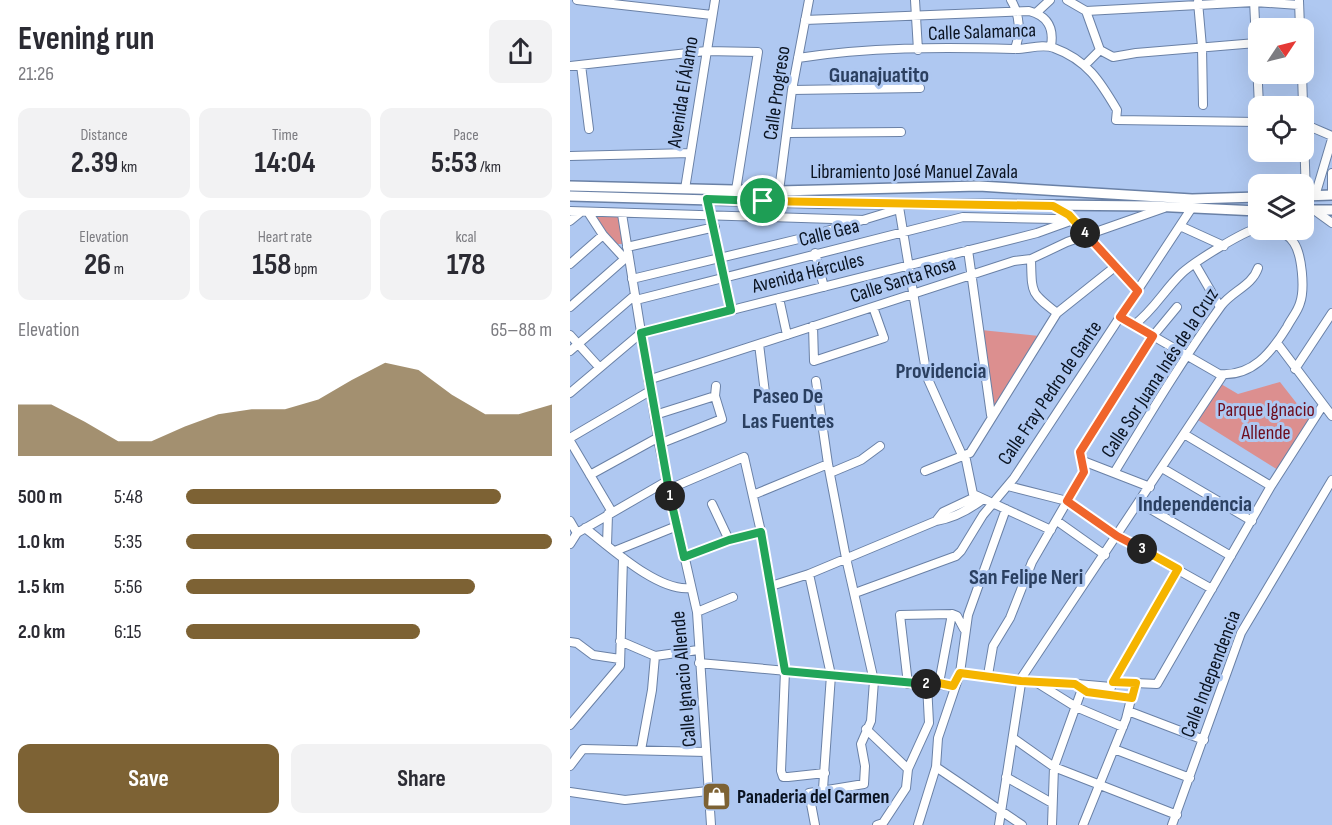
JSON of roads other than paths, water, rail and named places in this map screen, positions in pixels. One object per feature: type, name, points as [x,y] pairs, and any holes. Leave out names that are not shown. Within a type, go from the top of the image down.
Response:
[{"type":"main road","name":"Libramiento José Manuel Zavala","points":[[570,186],[684,194],[707,199],[899,206],[934,203],[1248,211]]},
{"type":"main road","points":[[932,186],[949,193],[945,200],[934,203]]},
{"type":"main road","name":"Libramiento José Manuel Zavala","points":[[570,196],[684,194],[736,190],[979,186],[1192,199],[1248,197]]},
{"type":"main road","points":[[978,205],[970,202],[966,195],[979,186]]},
{"type":"main road","points":[[1314,196],[1332,195]]},
{"type":"main road","points":[[1314,210],[1332,210]]},
{"type":"street","points":[[577,0],[712,15]]},
{"type":"street","points":[[673,0],[675,11]]},
{"type":"street","name":"Avenida El Álamo","points":[[676,215],[684,194],[715,0]]},
{"type":"street","name":"Calle Progreso","points":[[779,191],[789,133],[792,90],[809,0]]},
{"type":"street","name":"Calle Salamanca","points":[[915,0],[918,50]]},
{"type":"street","points":[[1011,0],[1017,10],[1020,38],[1015,49]]},
{"type":"street","points":[[1036,13],[1050,0]]},
{"type":"street","points":[[1066,0],[1086,11],[1198,3],[1299,2],[1300,18]]},
{"type":"street","points":[[1254,1],[1255,18]]},
{"type":"street","points":[[1198,3],[1202,47],[1203,105]]},
{"type":"street","points":[[805,20],[916,17],[1017,10],[1036,13],[1044,18],[1053,30],[1051,46]]},
{"type":"street","points":[[1086,11],[1100,50],[1113,57],[1248,43]]},
{"type":"street","name":"Calle Salamanca","points":[[798,58],[855,50],[918,50],[971,46],[1015,49],[1051,46],[1086,64],[1117,110],[1116,120],[1248,122]]},
{"type":"street","points":[[1086,64],[1100,50]]},
{"type":"street","points":[[570,66],[706,51],[758,52],[736,190]]},
{"type":"street","points":[[581,65],[589,129]]},
{"type":"street","points":[[792,90],[920,88]]},
{"type":"street","points":[[1314,129],[1332,137],[1314,181]]},
{"type":"street","points":[[789,133],[901,132]]},
{"type":"street","points":[[570,156],[662,156],[690,153]]},
{"type":"street","points":[[1332,173],[1332,195]]},
{"type":"street","points":[[707,199],[715,227],[731,310]]},
{"type":"street","points":[[632,279],[865,220],[899,206],[927,377],[963,455],[973,494],[1051,530]]},
{"type":"street","points":[[1053,206],[1071,217],[1138,291]]},
{"type":"street","name":"Calle Santa Rosa","points":[[648,380],[1014,261],[1031,259],[1067,242],[1166,207]]},
{"type":"street","name":"Calle Fray Pedro de Gante","points":[[855,593],[956,556],[983,515],[995,504],[1008,486],[1191,208]]},
{"type":"street","points":[[1314,210],[1332,223]]},
{"type":"street","points":[[570,211],[865,220]]},
{"type":"street","points":[[570,221],[585,212]]},
{"type":"street","points":[[585,212],[603,235],[627,254]]},
{"type":"street","name":"Calle Ignacio Allende","points":[[622,214],[659,440],[697,612],[711,825]]},
{"type":"street","name":"Calle Gea","points":[[635,297],[963,217],[1056,219],[1071,217]]},
{"type":"street","name":"Avenida Hércules","points":[[570,393],[641,333],[1059,226],[1071,217]]},
{"type":"street","points":[[1180,226],[1224,246]]},
{"type":"street","points":[[570,307],[627,254],[715,227]]},
{"type":"street","points":[[1134,325],[1150,313],[1181,274],[1248,233]]},
{"type":"street","points":[[570,264],[603,235]]},
{"type":"street","points":[[1120,317],[1223,375],[1232,375],[1254,367],[1277,343],[1300,305],[1302,296],[1299,254],[1290,240]]},
{"type":"street","points":[[968,250],[992,415]]},
{"type":"street","points":[[815,253],[824,286]]},
{"type":"street","points":[[1031,259],[1033,290],[1036,297],[1057,313]]},
{"type":"street","points":[[1195,264],[1220,307]]},
{"type":"street","points":[[925,471],[970,453],[1057,313],[1116,266]]},
{"type":"street","name":"Calle Sor Juana Inés de la Cruz","points":[[1114,473],[1186,356],[1220,307],[1234,291],[1255,277],[1258,268]]},
{"type":"street","points":[[570,351],[635,297]]},
{"type":"street","points":[[779,298],[787,335]]},
{"type":"street","points":[[813,326],[814,361],[884,338],[873,307]]},
{"type":"street","points":[[988,675],[993,646],[1010,618],[1032,561],[1084,472],[1080,452],[1153,336],[1177,307]]},
{"type":"street","points":[[1295,369],[1332,314]]},
{"type":"street","points":[[570,335],[599,367]]},
{"type":"street","points":[[1277,343],[1332,416]]},
{"type":"street","points":[[759,344],[765,393]]},
{"type":"street","points":[[999,825],[1021,681],[1223,375]]},
{"type":"street","points":[[814,825],[808,796],[812,791],[864,784],[865,766],[861,744],[871,722],[874,681],[846,558],[828,464],[816,381]]},
{"type":"street","points":[[590,475],[659,440],[722,419],[715,396],[716,386]]},
{"type":"street","points":[[608,545],[610,513],[570,439],[650,391]]},
{"type":"street","points":[[655,415],[715,396]]},
{"type":"street","points":[[960,673],[1078,687],[1111,688],[1136,683],[1157,684],[1271,486],[1323,405]]},
{"type":"street","points":[[1184,434],[1271,486]]},
{"type":"street","points":[[830,473],[861,460],[880,446]]},
{"type":"street","points":[[570,544],[577,533],[610,513],[668,485],[744,457],[761,532],[785,671],[781,771],[783,777],[825,773]]},
{"type":"street","points":[[1083,461],[1150,487]]},
{"type":"street","points":[[753,495],[828,464]]},
{"type":"street","points":[[1162,468],[1252,521]]},
{"type":"street","name":"Calle Independencia","points":[[1172,825],[1241,633],[1332,480]]},
{"type":"street","points":[[1008,486],[1067,501],[1117,536],[1212,589]]},
{"type":"street","points":[[771,586],[809,574],[972,508],[980,497]]},
{"type":"street","points":[[1140,503],[1232,556]]},
{"type":"street","points":[[712,504],[729,540]]},
{"type":"street","points":[[918,825],[936,767],[938,738],[953,686],[960,673],[964,629],[1006,509]]},
{"type":"street","points":[[570,521],[577,533]]},
{"type":"street","points":[[1057,521],[1104,555]]},
{"type":"street","points":[[615,551],[677,526]]},
{"type":"street","points":[[585,528],[623,558],[669,586],[679,590],[690,588]]},
{"type":"street","points":[[684,557],[729,540],[761,532]]},
{"type":"street","points":[[570,725],[620,662],[623,558]]},
{"type":"street","points":[[1111,688],[1178,569]]},
{"type":"street","points":[[809,574],[831,675],[823,789]]},
{"type":"street","points":[[697,612],[733,597]]},
{"type":"street","points":[[908,684],[900,615],[952,614],[957,616],[964,629]]},
{"type":"street","points":[[939,683],[952,614]]},
{"type":"street","points":[[620,641],[655,656],[698,650]]},
{"type":"street","points":[[570,642],[577,643],[585,652],[620,662]]},
{"type":"street","points":[[641,750],[652,690],[655,656]]},
{"type":"street","points":[[699,663],[874,681],[908,684],[939,683],[953,686]]},
{"type":"street","points":[[1035,681],[1076,706],[1123,727]]},
{"type":"street","points":[[1086,824],[1123,727],[1136,683]]},
{"type":"street","points":[[877,825],[883,823],[906,788],[908,769],[929,723],[927,684]]},
{"type":"street","points":[[1052,825],[1054,766],[1076,706],[1078,687]]},
{"type":"street","points":[[1111,688],[1132,698]]},
{"type":"street","points":[[1128,711],[1204,740]]},
{"type":"street","points":[[866,729],[908,769]]},
{"type":"street","points":[[921,741],[938,738]]},
{"type":"street","points":[[1012,738],[1054,766],[1177,815]]},
{"type":"street","points":[[570,766],[583,749],[706,752]]},
{"type":"street","points":[[1114,749],[1190,778]]},
{"type":"street","points":[[936,767],[1022,825]]},
{"type":"street","points":[[1006,777],[1052,803]]},
{"type":"street","points":[[570,792],[625,800],[708,791]]},
{"type":"place","name":"Panaderia del Carmen","points":[[716,797]]},
{"type":"district","name":"Guanajuatito","points":[[879,75]]},
{"type":"district","name":"Providencia","points":[[941,371]]},
{"type":"district","name":"Paseo De Las Fuentes","points":[[788,408]]},
{"type":"district","name":"Independencia","points":[[1195,504]]},
{"type":"district","name":"San Felipe Neri","points":[[1026,577]]},
{"type":"park label","name":"Parque Ignacio Allende","points":[[1266,422]]}]
